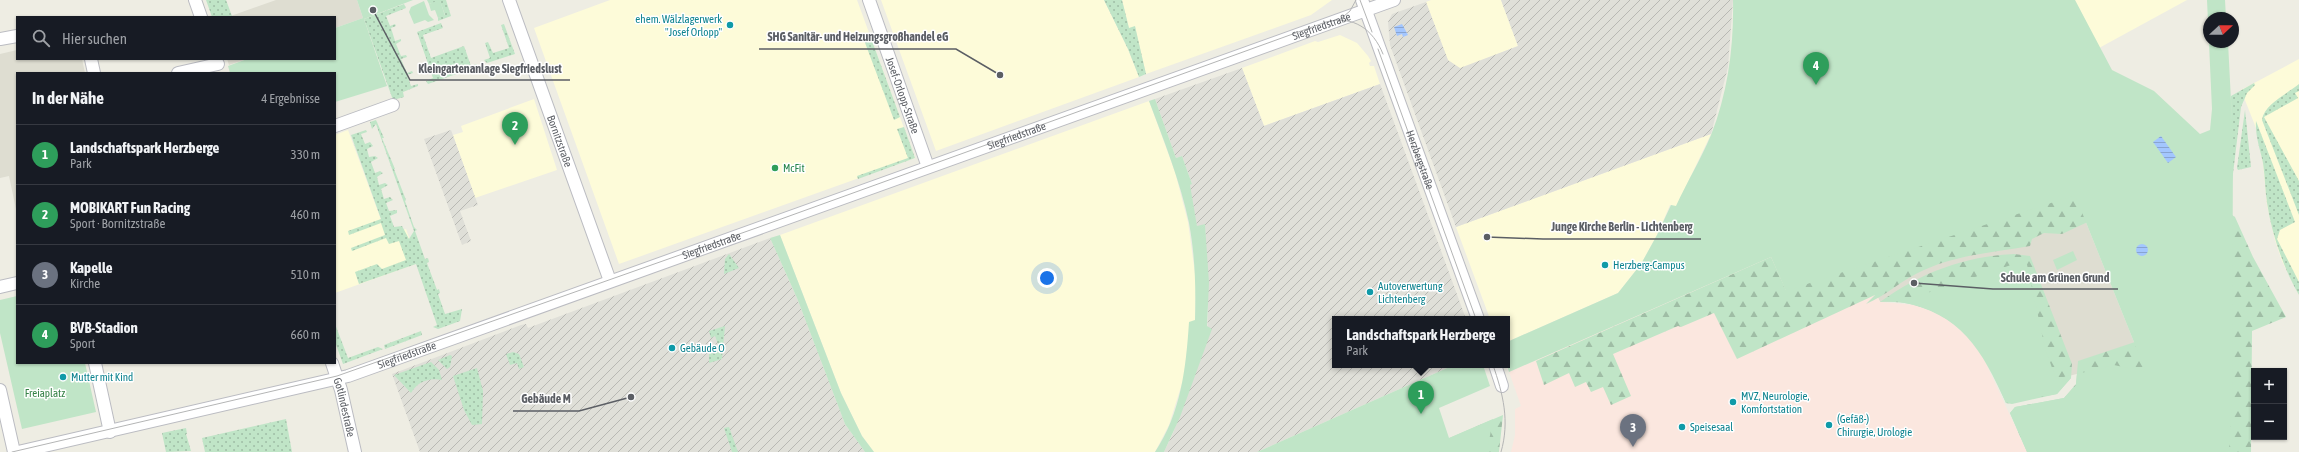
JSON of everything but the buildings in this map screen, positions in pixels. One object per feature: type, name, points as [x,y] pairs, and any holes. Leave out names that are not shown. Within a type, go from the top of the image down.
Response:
[{"type":"street","points":[[195,0],[201,16]]},
{"type":"street","name":"Bornitzstraße","points":[[510,0],[610,281]]},
{"type":"street","name":"Josef-Orlopp-Straße","points":[[870,0],[928,167]]},
{"type":"street","name":"Siegfriedstraße","points":[[18,452],[338,379],[928,167],[1364,5],[1394,0]]},
{"type":"street","name":"Herzbergstraße","points":[[1364,5],[1477,316]]},
{"type":"street","points":[[0,40],[16,36]]},
{"type":"street","points":[[91,60],[94,72]]},
{"type":"street","points":[[183,72],[219,65]]},
{"type":"street","points":[[336,126],[393,105]]},
{"type":"street","points":[[0,287],[16,283]]},
{"type":"street","points":[[95,364],[110,432]]},
{"type":"street","name":"Gotlindestraße","points":[[332,364],[338,379],[355,452]]},
{"type":"street","points":[[1496,368],[1502,386]]},
{"type":"street","points":[[0,390],[14,452]]},
{"type":"shaded area","points":[[276,0],[357,0],[363,18],[336,28],[336,16],[231,16]]},
{"type":"shaded area","points":[[610,0],[857,0],[915,158],[619,264],[534,28]]},
{"type":"shaded area","points":[[881,0],[1104,0],[1128,49],[1139,77],[936,151]]},
{"type":"shaded area","points":[[1122,0],[1332,0],[1311,15],[1146,74],[1135,27],[1129,29]]},
{"type":"shaded area","points":[[1431,0],[1501,0],[1518,46],[1460,69],[1448,61],[1426,2]]},
{"type":"shaded area","points":[[1501,0],[1733,0],[1728,67],[1711,134],[1456,227],[1390,45],[1388,22],[1392,14],[1426,2],[1448,60],[1460,68],[1518,46]]},
{"type":"shaded area","points":[[2075,0],[2187,0],[2099,48]]},
{"type":"shaded area","points":[[1340,35],[1357,43],[1368,56],[1371,61],[1369,63],[1370,66],[1374,66],[1380,84],[1264,126],[1242,68],[1315,41],[1318,42]]},
{"type":"shaded area","points":[[16,50],[16,60],[82,60],[85,72],[16,72],[16,209],[9,176],[0,178],[0,54]]},
{"type":"shaded area","points":[[2299,59],[2299,295],[2282,261],[2275,240],[2267,205],[2263,163],[2256,128],[2241,90]]},
{"type":"shaded area","points":[[227,60],[244,60],[229,65]]},
{"type":"shaded area","points":[[1242,68],[1264,126],[1380,84],[1465,316],[1332,316],[1332,368],[1447,368],[1257,452],[1164,452],[1173,433],[1203,352],[1207,339],[1208,310],[1205,224],[1197,227],[1189,185],[1192,184],[1182,156],[1176,158],[1155,99]]},
{"type":"shaded area","points":[[534,99],[557,170],[475,198],[453,135],[463,132],[461,126]]},
{"type":"shaded area","points":[[1149,101],[1175,172],[1188,222],[1196,281],[1195,320],[1187,351],[1184,377],[1169,425],[1155,452],[874,452],[862,436],[841,393],[780,235]]},
{"type":"shaded area","points":[[348,130],[387,236],[406,229],[418,263],[336,293],[336,135]]},
{"type":"shaded area","points":[[451,130],[478,205],[460,211],[471,241],[462,245],[424,139]]},
{"type":"shaded area","points":[[1711,134],[1676,207],[1670,205],[1657,235],[1641,264],[1618,293],[1510,341],[1510,316],[1489,316],[1456,227]]},
{"type":"shaded area","points":[[2075,195],[2146,372],[2114,365],[2056,379],[2026,260],[1900,302],[1880,302],[1864,265]]},
{"type":"shaded area","points":[[770,238],[797,298],[845,424],[865,452],[420,452],[392,374],[521,325],[526,324],[528,328]]},
{"type":"shaded area","points":[[1771,257],[1786,290],[1864,265],[1880,302],[1915,305],[1940,314],[1973,342],[1983,357],[2027,452],[1511,452],[1515,435],[1515,409],[1521,406],[1509,372]]},
{"type":"green space","points":[[206,0],[226,0],[232,16],[212,16]]},
{"type":"green space","points":[[357,0],[413,0],[364,19],[387,86],[336,102],[336,72],[230,72],[228,66],[244,60],[336,60],[336,28],[363,18]]},
{"type":"green space","points":[[427,0],[446,0],[451,16],[438,21],[438,18],[445,15],[440,1],[429,4]]},
{"type":"green space","points":[[440,0],[445,16],[438,18],[435,10],[431,11],[429,4]]},
{"type":"green space","points":[[1104,0],[1122,0],[1129,28],[1135,26],[1146,74],[1139,77],[1128,49]]},
{"type":"green space","points":[[1733,0],[2075,0],[2112,70],[2154,91],[2200,134],[2210,130],[2212,109],[2209,48],[2228,48],[2233,140],[2232,402],[2229,452],[2027,452],[2010,413],[2015,407],[2064,398],[2076,385],[2077,374],[2114,365],[2146,372],[2075,195],[1786,291],[1771,257],[1509,372],[1508,368],[1510,368],[1510,341],[1618,293],[1641,264],[1671,205],[1676,206],[1711,135],[1726,86],[1732,34]]},
{"type":"green space","points":[[2207,0],[2225,0],[2226,12],[2208,12]]},
{"type":"green space","points":[[424,1],[429,15],[434,20],[428,22],[425,20],[414,24],[409,12],[411,7]]},
{"type":"green space","points":[[404,4],[406,8],[386,16],[390,26],[395,24],[396,26],[391,28],[395,41],[401,39],[401,41],[396,44],[401,56],[406,55],[407,57],[401,59],[407,73],[412,71],[413,73],[407,75],[411,86],[418,84],[418,86],[403,92],[404,97],[393,100],[364,19]]},
{"type":"green space","points":[[441,23],[443,28],[423,35],[431,58],[464,46],[471,66],[477,64],[476,67],[428,84],[426,81],[433,78],[417,32]]},
{"type":"green space","points":[[504,24],[515,54],[487,63],[484,60],[490,58],[485,43],[488,42],[493,53],[509,48],[501,25]]},
{"type":"green space","points":[[871,38],[900,117],[894,120],[864,40]]},
{"type":"green space","points":[[2254,83],[2255,85],[2247,93],[2241,107],[2232,182],[2231,96]]},
{"type":"green space","points":[[2299,84],[2299,91],[2295,93],[2298,98],[2264,117],[2299,181],[2299,215],[2262,120],[2271,104]]},
{"type":"green space","points":[[1155,99],[1176,158],[1182,156],[1192,184],[1190,185],[1197,226],[1205,224],[1209,283],[1207,326],[1212,329],[1180,417],[1164,452],[1155,452],[1171,422],[1181,390],[1189,322],[1195,320],[1195,283],[1193,247],[1189,223],[1176,176],[1149,101]]},
{"type":"green space","points":[[2245,110],[2251,167],[2238,170],[2237,168]]},
{"type":"green space","points":[[376,120],[384,138],[382,138],[395,169],[414,227],[417,230],[415,231],[425,259],[428,258],[429,262],[427,263],[437,290],[439,289],[440,293],[438,294],[445,314],[462,309],[460,321],[438,329],[433,327],[437,325],[416,264],[359,284],[355,272],[377,264],[382,269],[406,260],[399,241],[389,244],[386,238],[352,251],[351,248],[385,235],[381,223],[349,235],[348,231],[381,219],[351,135],[366,130],[367,132],[361,134],[365,144],[370,142],[373,146],[367,149],[369,157],[375,156],[378,158],[371,162],[375,173],[380,171],[383,173],[377,177],[379,185],[385,183],[388,185],[381,189],[384,199],[390,197],[393,200],[386,203],[389,211],[397,210],[397,213],[390,216],[394,227],[402,226],[409,239],[414,231],[376,124],[372,129],[370,122]]},
{"type":"green space","points":[[2256,121],[2295,222],[2280,230],[2277,239],[2299,282],[2299,295],[2283,262],[2272,227],[2267,203],[2263,163],[2257,137]]},
{"type":"green space","points":[[904,127],[915,158],[858,179],[857,176],[908,158],[897,129]]},
{"type":"green space","points":[[1765,163],[2211,201],[2235,217],[2253,257],[2286,317],[2252,331],[2251,452],[2027,452],[2010,413],[2015,407],[2064,398],[2076,384],[2078,361],[2141,340],[2094,219],[2062,234],[2044,233],[2032,239],[2030,246],[1963,257],[1924,270],[1866,304],[1875,295],[1737,359],[1714,313],[1681,327],[1678,326],[1613,354],[1631,396],[1611,405],[1603,387],[1591,392],[1586,382],[1575,387],[1569,373],[1544,385],[1536,361],[1771,257],[1786,290],[1886,257]]},
{"type":"green space","points":[[780,235],[841,393],[862,436],[874,452],[865,452],[845,424],[797,298],[770,238]]},
{"type":"green space","points":[[2073,251],[2077,260],[2057,270],[2053,260]]},
{"type":"green space","points":[[729,254],[739,268],[724,274],[725,259]]},
{"type":"green space","points":[[2014,254],[2030,256],[2072,364],[2071,378],[2057,394],[2012,404],[2006,403],[1983,355],[1973,341],[1954,324],[1943,316],[1919,306],[1906,303],[1880,302],[1911,283],[1944,268],[1978,258]]},
{"type":"green space","points":[[2026,260],[2045,348],[2056,379],[2071,375],[2071,378],[2057,394],[2006,403],[1988,366],[1967,337],[1954,325],[1939,315],[1921,307],[1900,302]]},
{"type":"green space","name":"Freiaplatz","points":[[16,296],[16,364],[85,364],[96,412],[22,429],[0,333],[0,300]]},
{"type":"green space","points":[[725,326],[722,359],[709,363],[709,354],[720,349],[715,336],[711,338],[709,331]]},
{"type":"green space","points":[[336,327],[348,358],[378,347],[383,349],[343,364],[336,345]]},
{"type":"green space","points":[[421,331],[422,335],[385,349],[384,345]]},
{"type":"green space","points":[[513,352],[519,354],[524,367],[519,369],[517,363],[510,365],[506,354]]},
{"type":"green space","points":[[450,355],[452,356],[450,367],[447,369],[438,360]]},
{"type":"green space","points":[[431,362],[439,370],[442,380],[433,379],[424,381],[420,383],[411,393],[394,375]]},
{"type":"green space","points":[[477,368],[483,391],[482,424],[472,425],[464,410],[453,376]]},
{"type":"green space","points":[[1447,368],[1484,368],[1490,386],[1439,408],[1449,438],[1493,419],[1487,452],[1257,452]]},
{"type":"green space","points":[[1503,415],[1499,452],[1386,452],[1419,451]]},
{"type":"green space","points":[[286,419],[292,452],[205,452],[202,438]]},
{"type":"green space","points":[[729,427],[738,452],[732,452],[724,428]]},
{"type":"green space","points":[[186,428],[186,434],[191,451],[166,452],[162,433]]},
{"type":"water","points":[[1402,24],[1408,35],[1403,37],[1402,34],[1397,36],[1394,27]]},
{"type":"water","points":[[2161,136],[2176,157],[2168,163],[2153,142]]},
{"type":"water","points":[[2144,244],[2147,245],[2147,255],[2140,256],[2137,255],[2136,248],[2137,245]]},
{"type":"tram line","points":[[1338,21],[1350,11],[1356,0]]},
{"type":"tram line","points":[[1360,0],[1372,32]]},
{"type":"tram line","points":[[12,452],[337,376],[759,227],[1326,22],[1336,20],[1345,21],[1353,22],[1361,26],[1374,37],[1383,54]]},
{"type":"tram line","points":[[1378,49],[1475,316]]},
{"type":"tram line","points":[[1494,368],[1500,386],[1505,418],[1504,441],[1501,452]]},
{"type":"place","name":"Kleingartenanlage Siegfriedslust","points":[[373,10]]},
{"type":"place","name":"ehem. Wälzlagerwerk \"Josef Orlopp\"","points":[[730,25]]},
{"type":"place","name":"SHG Sanitär- und Heizungsgroßhandel eG","points":[[1000,75]]},
{"type":"place","name":"BVB-Stadion","points":[[1816,85]]},
{"type":"place","name":"MOBIKART Fun Racing","points":[[515,145]]},
{"type":"place","name":"McFit","points":[[775,168]]},
{"type":"place","name":"Junge Kirche Berlin - Lichtenberg","points":[[1487,237]]},
{"type":"place","name":"Herzberg-Campus","points":[[1605,265]]},
{"type":"place","name":"Schule am Grünen Grund","points":[[1914,283]]},
{"type":"place","name":"Autoverwertung Lichtenberg","points":[[1370,292]]},
{"type":"place","name":"Gebäude O","points":[[672,348]]},
{"type":"place","name":"Mutter mit Kind","points":[[63,377]]},
{"type":"place","name":"Gebäude M","points":[[631,397]]},
{"type":"place","name":"MVZ, Neurologie, Komfortstation","points":[[1733,402]]},
{"type":"place","name":"Landschaftspark Herzberge","points":[[1421,414]]},
{"type":"place","name":"(Gefäß-) Chirurgie, Urologie","points":[[1829,425]]},
{"type":"place","name":"Speisesaal","points":[[1682,427]]},
{"type":"place","name":"Kapelle","points":[[1633,447]]}]
